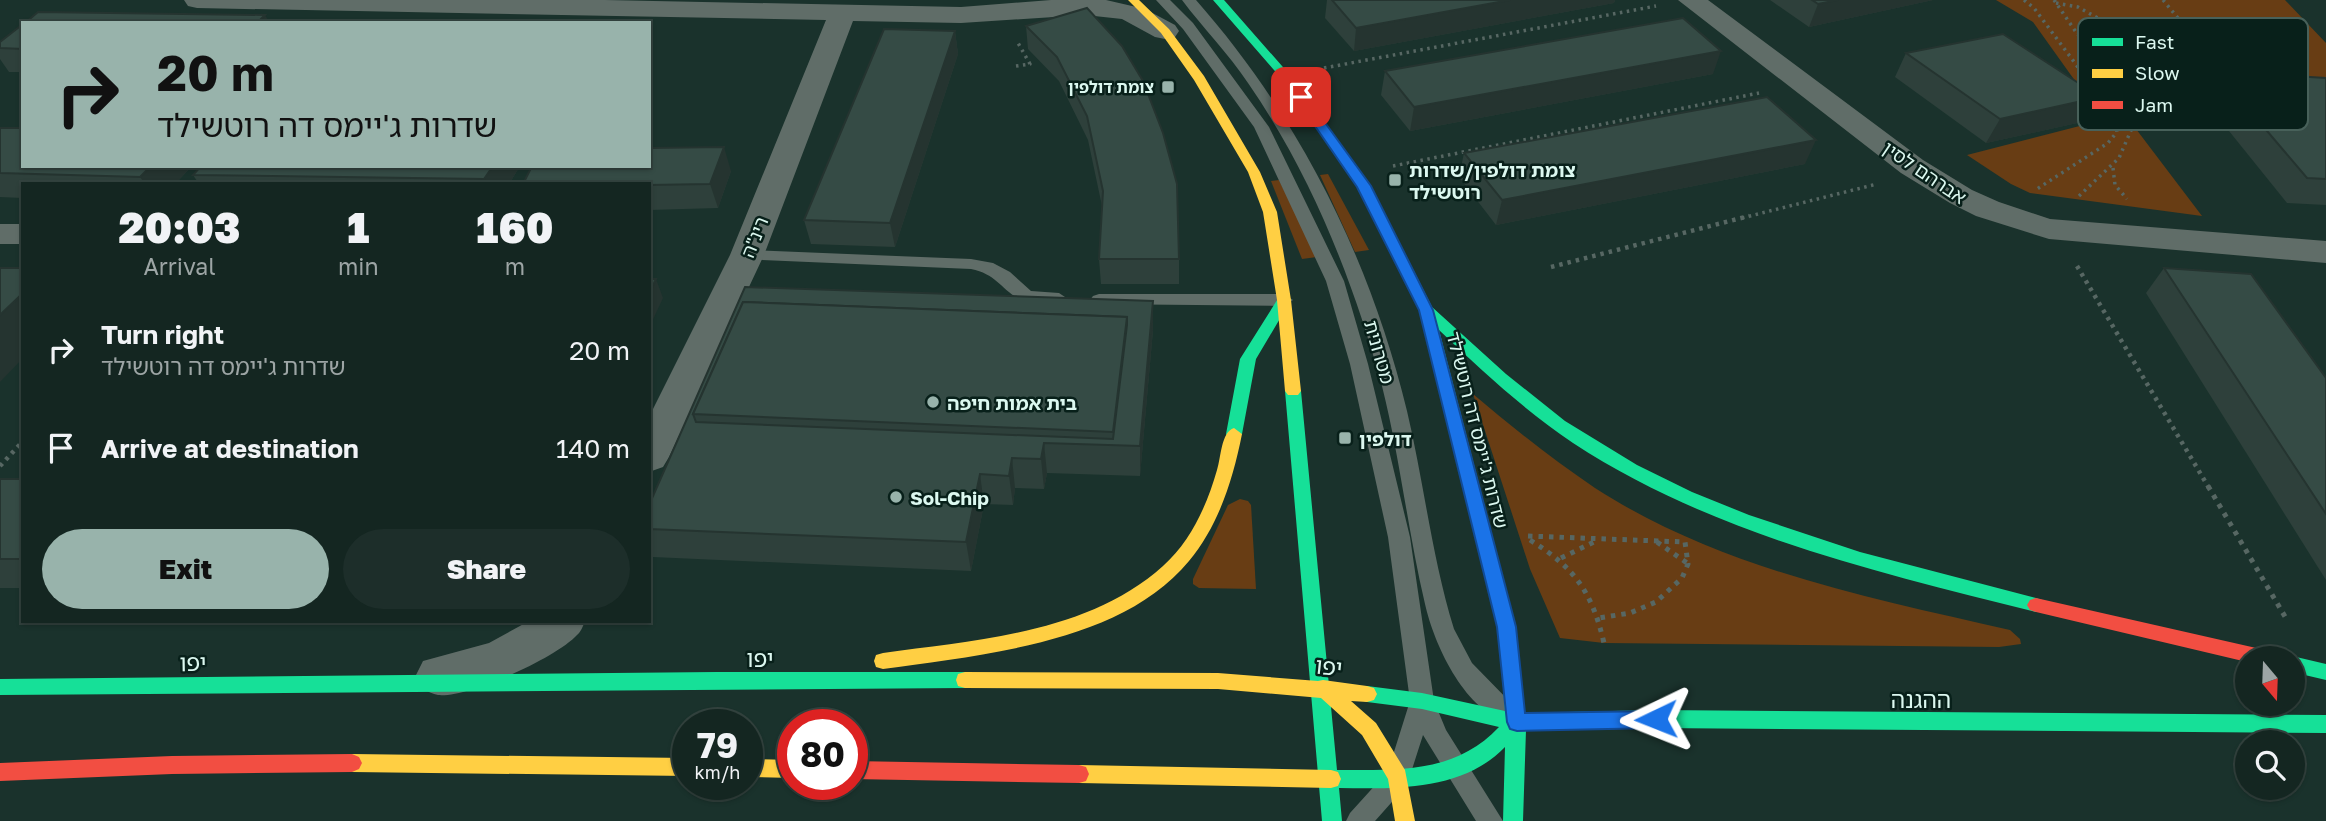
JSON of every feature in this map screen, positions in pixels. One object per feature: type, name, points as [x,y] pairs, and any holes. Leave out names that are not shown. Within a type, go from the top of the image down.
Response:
[{"type":"main road","points":[[1133,0],[1165,31],[1200,79],[1254,172],[1270,212],[1284,300],[1323,688],[1332,821]]},
{"type":"main road","name":"שדרות ג'יימס דה רוטשילד","points":[[1218,0],[1285,76],[1364,186],[1426,310],[1507,627],[1517,722],[1513,821]]},
{"type":"main road","points":[[716,680],[968,649],[1060,626],[1115,607],[1137,596],[1158,580],[1196,540],[1223,480],[1249,357],[1284,300]]},
{"type":"main road","points":[[1426,310],[1499,379],[1581,440],[1704,505],[1819,546],[1918,575],[2235,651]]},
{"type":"main road","points":[[2305,667],[2326,672]]},
{"type":"main road","name":"יפו","points":[[0,687],[716,680],[1218,681],[1323,688],[1422,701],[1517,722]]},
{"type":"main road","points":[[1323,688],[1368,729],[1398,777],[1405,821]]},
{"type":"main road","name":"ההגנה","points":[[1517,722],[1656,719],[2326,724]]},
{"type":"main road","points":[[868,770],[1329,779],[1398,777],[1455,770],[1483,755],[1517,722]]},
{"type":"main road","points":[[0,772],[86,766],[324,761],[672,767]]},
{"type":"street","points":[[197,0],[961,15],[1076,7],[1128,12],[1165,31]]},
{"type":"street","points":[[961,15],[1050,0]]},
{"type":"street","name":"אברהם לסין","points":[[1691,0],[1918,172],[1978,207],[2015,221],[2049,229],[2326,252]]},
{"type":"street","name":"רינ\"ה","points":[[651,453],[747,255],[843,12]]},
{"type":"street","points":[[0,234],[21,234]]},
{"type":"street","points":[[392,683],[476,668],[540,641],[561,623]]},
{"type":"lane","name":"מטרונית","points":[[1163,0],[1188,26],[1261,127],[1335,281],[1359,364],[1399,537],[1422,701],[1436,736],[1455,770],[1490,821]]},
{"type":"lane","name":"מטרונית","points":[[1189,0],[1234,53],[1266,98],[1290,138],[1342,243],[1364,297],[1386,367],[1436,605],[1452,652],[1475,685],[1517,722]]},
{"type":"lane","points":[[747,255],[971,264],[987,267],[1004,276],[1026,296],[1063,300],[1284,300]]},
{"type":"lane","name":"מטרונית","points":[[1359,821],[1398,777],[1422,701]]},
{"type":"path","points":[[2024,0],[2034,8],[2078,67]]},
{"type":"path","points":[[2163,0],[2178,18]]},
{"type":"path","points":[[2055,2],[2078,7],[2098,18]]},
{"type":"path","points":[[2055,2],[2078,35]]},
{"type":"path","points":[[1323,68],[1658,6]]},
{"type":"path","points":[[1016,66],[1030,64],[1017,41]]},
{"type":"path","points":[[1392,167],[1770,91]]},
{"type":"path","points":[[2030,193],[2108,143],[2116,130]]},
{"type":"path","points":[[2075,199],[2113,167],[2130,142],[2132,130]]},
{"type":"path","points":[[1551,267],[1888,181]]},
{"type":"path","points":[[2071,257],[2293,629]]},
{"type":"path","points":[[0,466],[21,443]]},
{"type":"path","points":[[1599,618],[1630,613],[1656,602],[1682,578],[1688,564],[1685,542],[1524,536],[1561,558],[1581,580],[1599,618],[1604,643]]},
{"type":"path","points":[[1561,558],[1591,543],[1606,539]]},
{"type":"path","points":[[1654,541],[1688,564]]},
{"type":"shaded area","points":[[1996,0],[2285,0],[2302,18],[2078,18],[2078,85],[2033,22]]},
{"type":"shaded area","points":[[2308,24],[2326,43],[2326,79],[2308,78]]},
{"type":"shaded area","points":[[2078,126],[2078,130],[2137,130],[2202,216],[2030,193],[2011,184],[1967,155]]},
{"type":"shaded area","points":[[1328,174],[1369,250],[1355,252],[1320,175]]},
{"type":"shaded area","points":[[1279,180],[1317,257],[1302,259],[1271,181]]},
{"type":"shaded area","points":[[1473,394],[1563,466],[1595,488],[1643,516],[1692,539],[1796,577],[1903,606],[2010,630],[2020,639],[2021,644],[1999,647],[1604,643],[1560,638],[1530,569]]},
{"type":"shaded area","points":[[1240,499],[1251,505],[1256,589],[1199,588],[1193,584],[1193,579],[1228,505]]},
{"type":"building","points":[[1332,0],[1510,0],[1356,28]]},
{"type":"building","points":[[1812,0],[1838,0],[1818,4]]},
{"type":"building","points":[[1087,8],[1122,46],[1143,81],[1163,133],[1177,184],[1179,259],[1099,259],[1103,191],[1087,116],[1057,57],[1026,26]]},
{"type":"building","points":[[38,12],[265,15],[259,21],[27,21]]},
{"type":"building","points":[[1683,18],[1721,51],[1414,107],[1385,71]]},
{"type":"building","points":[[21,26],[21,49],[0,48],[0,42]]},
{"type":"building","points":[[884,29],[955,31],[890,223],[804,220]]},
{"type":"building","points":[[2003,34],[2078,83],[2078,102],[2000,119],[1906,53]]},
{"type":"building","points":[[2308,77],[2326,78],[2326,179],[2307,178],[2266,130],[2308,130]]},
{"type":"building","points":[[1767,97],[1816,140],[1502,200],[1464,153]]},
{"type":"building","points":[[0,128],[21,128],[21,168],[149,168],[140,177],[0,173]]},
{"type":"building","points":[[724,147],[710,184],[524,182],[531,168],[651,168],[651,148]]},
{"type":"building","points":[[199,168],[492,168],[484,179],[193,175]]},
{"type":"building","points":[[0,268],[21,268],[21,295],[0,315]]},
{"type":"building","points":[[2164,268],[2251,274],[2326,378],[2326,514]]},
{"type":"building","points":[[745,287],[1153,301],[1140,446],[1044,443],[1041,459],[1012,458],[1009,476],[980,474],[966,542],[651,529],[651,500]],"holes":[[[743,302],[1127,317],[1113,439],[696,422],[693,414]]]},
{"type":"building","points":[[743,302],[1127,317],[1113,432],[693,414]]},
{"type":"building","points":[[0,479],[21,479],[21,558],[0,559]]},
{"type":"traffic: fast","points":[[1218,0],[1285,76],[1364,186],[1426,310],[1507,627],[1516,722],[1513,821]]},
{"type":"traffic: fast","points":[[1234,434],[1248,359],[1284,300]]},
{"type":"traffic: fast","points":[[1426,310],[1500,378],[1559,425],[1632,470],[1686,497],[1801,541],[2036,605]]},
{"type":"traffic: fast","points":[[1293,391],[1332,821]]},
{"type":"traffic: fast","points":[[2305,667],[2326,672]]},
{"type":"traffic: fast","points":[[0,687],[965,680]]},
{"type":"traffic: fast","points":[[1367,694],[1422,701],[1516,722],[1656,719],[2326,724]]},
{"type":"traffic: fast","points":[[1331,779],[1408,778],[1446,771],[1486,753],[1516,722]]},
{"type":"traffic: slow","points":[[1133,0],[1165,31],[1200,79],[1254,172],[1270,212],[1284,300],[1293,391]]},
{"type":"traffic: slow","points":[[883,661],[1034,636],[1108,611],[1141,593],[1182,557],[1204,525],[1219,490],[1234,434]]},
{"type":"traffic: slow","points":[[965,680],[1218,681],[1367,694]]},
{"type":"traffic: slow","points":[[1323,688],[1369,729],[1398,777],[1405,821]]},
{"type":"traffic: slow","points":[[352,763],[672,767]]},
{"type":"traffic: slow","points":[[763,768],[777,769]]},
{"type":"traffic: slow","points":[[1079,774],[1331,779]]},
{"type":"traffic: jam","points":[[2036,605],[2235,651]]},
{"type":"traffic: jam","points":[[0,772],[172,765],[352,763]]},
{"type":"traffic: jam","points":[[868,770],[1079,774]]},
{"type":"place","name":"צומת דולפין","points":[[1168,87]]},
{"type":"place","name":"צומת דולפין/שדרות רוטשילד","points":[[1395,180]]},
{"type":"place","name":"בית אמות חיפה","points":[[933,402]]},
{"type":"place","name":"דולפין","points":[[1345,438]]},
{"type":"place","name":"Sol-Chip","points":[[896,497]]},
{"type":"route","points":[[1301,97],[1364,186],[1426,310],[1507,627],[1517,722],[1656,719]]}]
